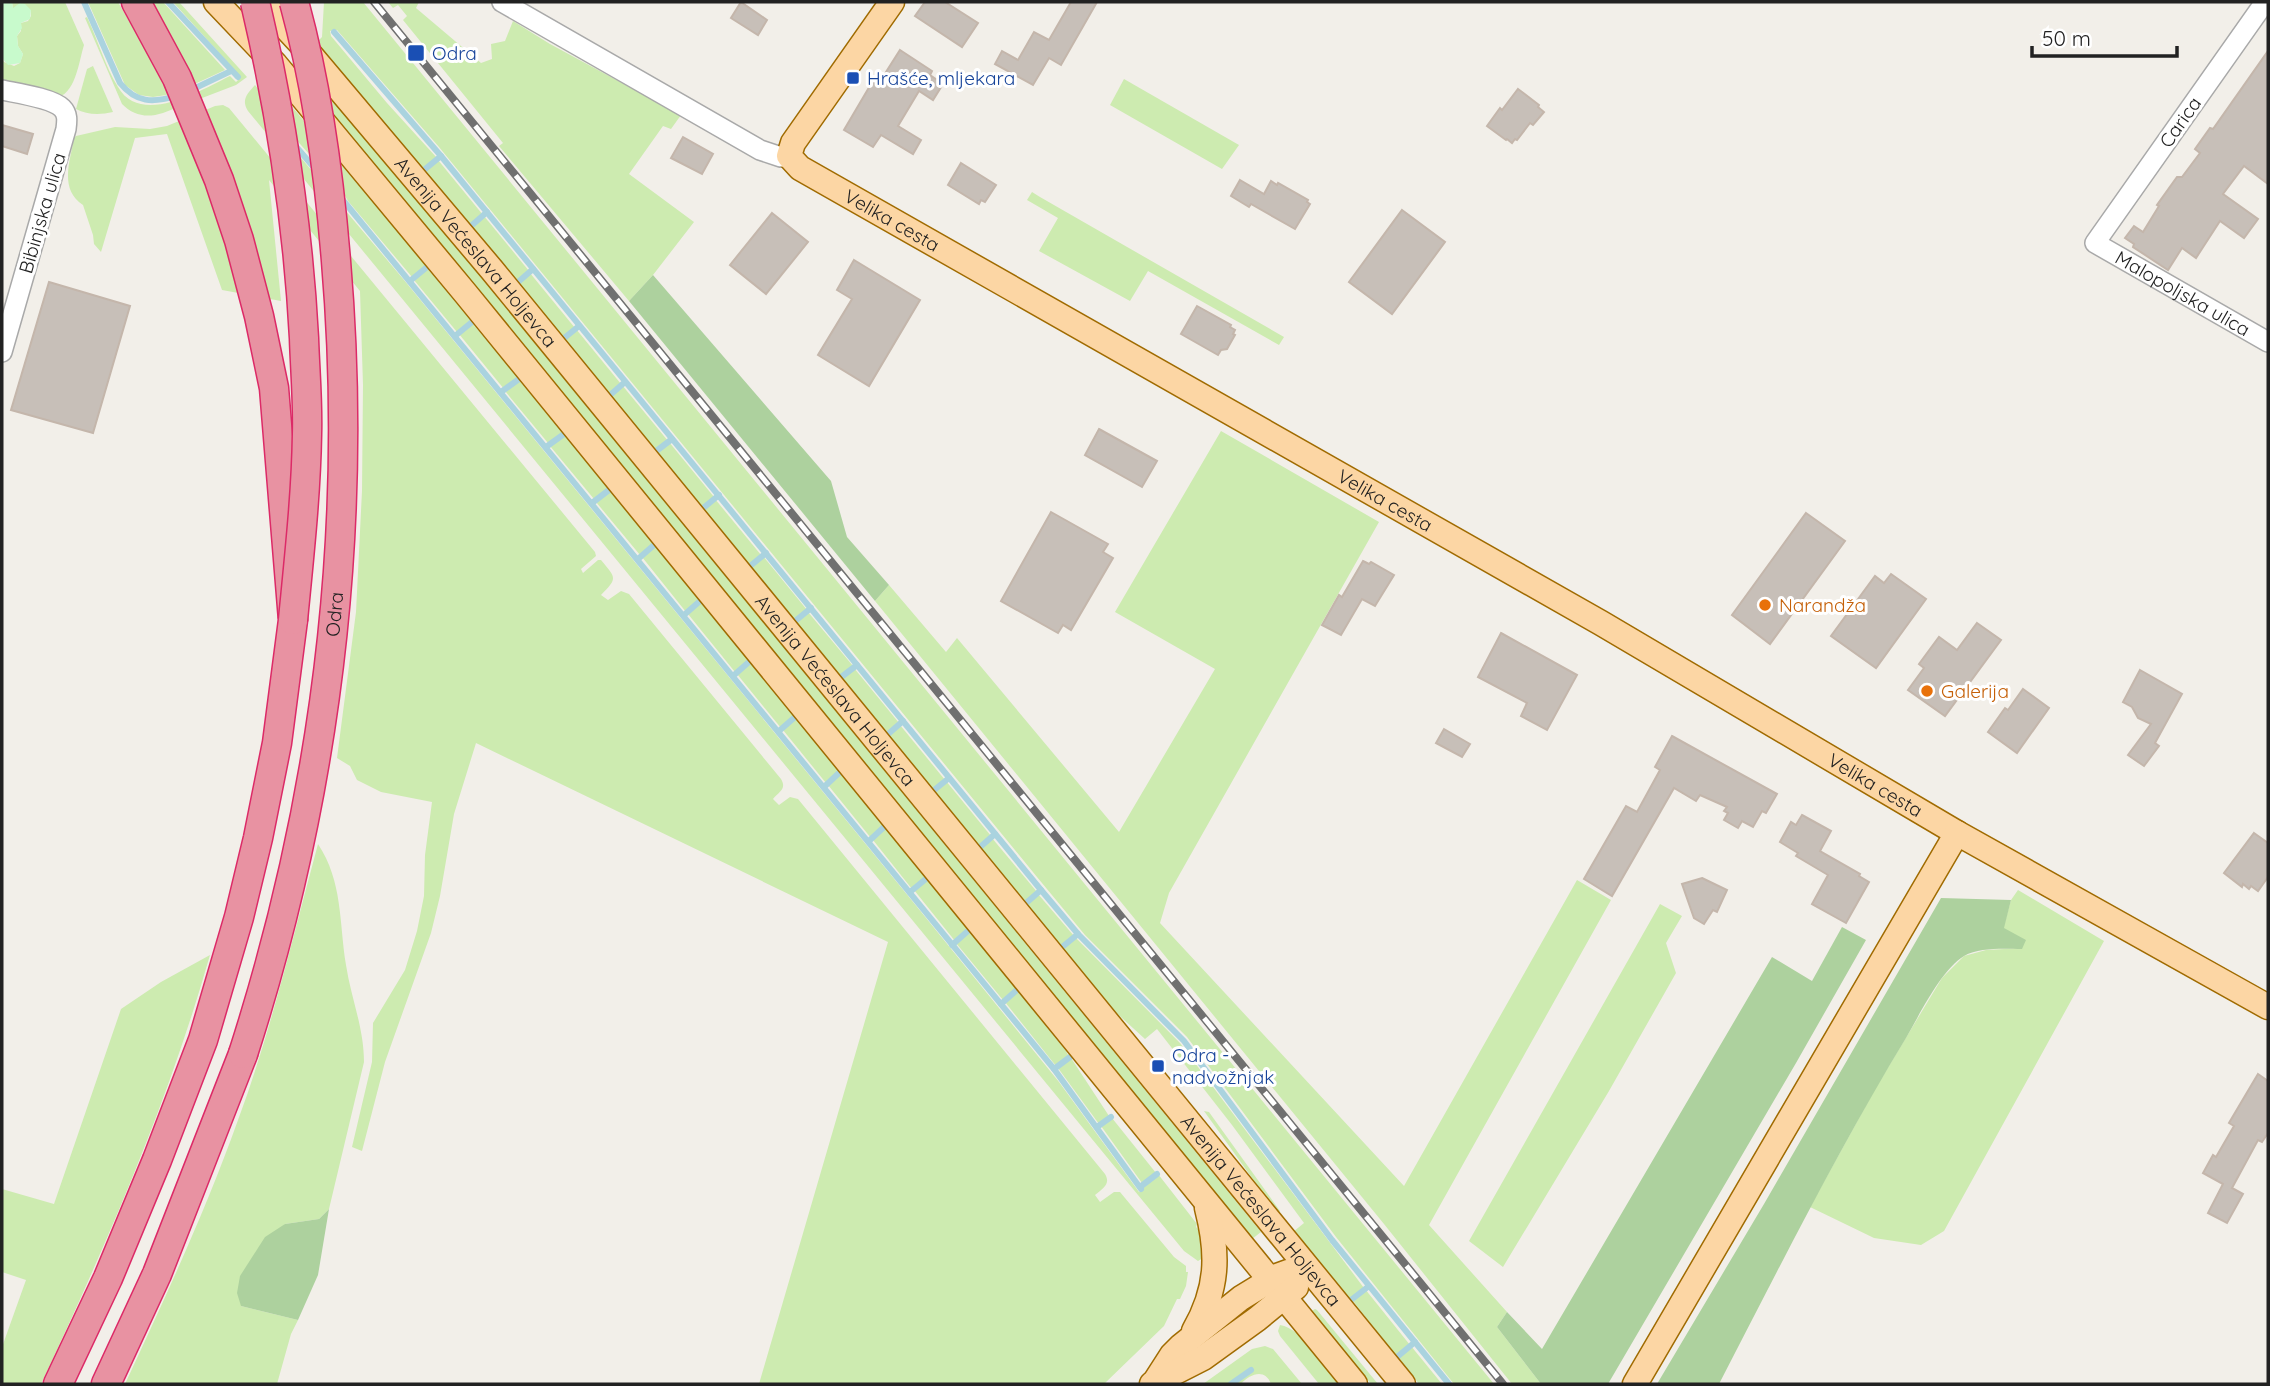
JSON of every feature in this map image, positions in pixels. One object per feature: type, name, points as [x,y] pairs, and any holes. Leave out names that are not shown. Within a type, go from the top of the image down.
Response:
[{"type":"highway","points":[[136,2],[177,78],[219,180],[239,240],[259,317],[274,388],[293,620]]},
{"type":"highway","points":[[58,1384],[108,1278],[203,1040],[239,917],[277,743],[306,490],[307,431],[302,298],[294,211],[256,2]]},
{"type":"highway","name":"Odra","points":[[106,1384],[157,1274],[243,1054],[264,991],[300,846],[328,678],[339,583],[343,507],[342,362],[331,205],[318,106],[294,2]]},
{"type":"main road","name":"Avenija Većeslava Holjevca","points":[[216,2],[275,64],[474,304],[1355,1384]]},
{"type":"main road","name":"Avenija Većeslava Holjevca","points":[[262,2],[303,46],[492,271],[1403,1384]]},
{"type":"main road","points":[[789,156],[793,143],[892,2]]},
{"type":"main road","name":"Velika cesta","points":[[789,156],[800,168],[823,182],[1601,623],[1957,833],[2268,1007]]},
{"type":"main road","points":[[1635,1384],[1957,833]]},
{"type":"main road","points":[[1190,1339],[1202,1318],[1214,1279],[1214,1241],[1205,1201]]},
{"type":"main road","points":[[1153,1383],[1203,1358],[1277,1289],[1309,1270]]},
{"type":"main road","points":[[1153,1383],[1172,1355],[1241,1298],[1277,1289]]},
{"type":"street","name":"Velika cesta","points":[[502,2],[760,150],[789,156]]},
{"type":"street","name":"Carica","points":[[2095,243],[2265,2]]},
{"type":"street","name":"Bibinjska ulica","points":[[2,90],[54,103],[62,108],[65,114],[66,129],[2,352]]},
{"type":"street","name":"Malopoljska ulica","points":[[2095,243],[2268,342]]},
{"type":"green space","points":[[2,2],[12,2],[13,8],[20,3],[25,4],[31,10],[30,19],[21,23],[22,28],[17,36],[18,46],[23,54],[20,63],[8,65],[2,58]]},
{"type":"green space","points":[[12,2],[65,2],[84,45],[73,82],[65,94],[59,97],[2,82],[2,58],[4,62],[14,66],[20,63],[23,54],[18,46],[17,36],[21,31],[21,23],[28,21],[31,16],[31,10],[13,10]]},
{"type":"green space","points":[[88,2],[118,2],[153,62],[146,2],[163,2],[225,70],[173,94],[153,97],[139,95],[125,85]]},
{"type":"green space","points":[[173,2],[179,2],[247,77],[236,85],[163,113],[146,116],[122,104],[85,18],[87,17],[118,87],[128,99],[141,104],[172,102],[230,76],[236,82],[241,77]]},
{"type":"green space","points":[[324,2],[363,2],[1494,1384],[1454,1384],[1336,1237],[1187,1037],[1085,935],[439,147],[337,30],[330,31],[331,36],[387,103],[437,158],[423,169],[316,43],[322,37]]},
{"type":"green space","points":[[388,2],[419,2],[416,8],[481,63],[492,59],[491,44],[505,41],[513,21],[681,115],[671,129],[663,126],[629,174],[694,222],[629,301],[499,146],[503,143],[403,20],[407,16],[398,5],[393,8]]},
{"type":"green space","points":[[298,58],[394,171],[1261,1232],[1252,1239],[289,66]]},
{"type":"green space","points":[[93,66],[113,112],[94,114],[76,109],[87,69]]},
{"type":"green space","points":[[1124,79],[1239,145],[1222,169],[1110,105]]},
{"type":"green space","points":[[271,82],[426,265],[412,277],[343,192],[284,126],[280,133],[404,280],[909,897],[1059,1082],[1139,1192],[1158,1174],[1197,1224],[1196,1227],[1200,1228],[1208,1255],[1198,1261],[1184,1251],[248,111],[245,100],[250,91],[255,85],[260,91]]},
{"type":"green space","points":[[223,105],[229,108],[595,552],[596,556],[581,569],[583,573],[598,560],[610,571],[612,581],[601,595],[608,600],[621,591],[629,594],[781,779],[783,788],[773,799],[779,805],[790,797],[798,799],[1105,1174],[1107,1183],[1095,1195],[1100,1202],[1114,1192],[1120,1192],[1174,1257],[1186,1266],[1186,1286],[1164,1326],[1104,1384],[759,1384],[888,942],[476,743],[454,814],[431,933],[385,1062],[362,1151],[352,1147],[372,1062],[373,1023],[405,970],[417,931],[424,896],[425,855],[432,802],[381,792],[357,780],[350,766],[337,758],[356,612],[362,491],[360,291],[269,180],[281,301],[222,290],[167,134],[135,138],[101,252],[94,244],[83,205],[76,199],[69,183],[69,166],[76,136],[115,127],[150,129],[167,126]]},
{"type":"green space","points":[[438,160],[483,215],[469,226],[425,171]]},
{"type":"green space","points":[[1032,192],[1284,337],[1279,345],[1148,271],[1130,301],[1039,251],[1058,218],[1027,200]]},
{"type":"green space","points":[[484,216],[529,271],[516,282],[472,227]]},
{"type":"green space","points":[[427,268],[471,320],[457,332],[414,280]]},
{"type":"green space","points":[[530,273],[575,328],[561,338],[518,284]]},
{"type":"green space","points":[[653,275],[831,481],[847,537],[889,585],[875,601],[629,301]]},
{"type":"green space","points":[[472,323],[518,377],[504,389],[459,334]]},
{"type":"green space","points":[[576,329],[621,384],[608,394],[564,340]]},
{"type":"green space","points":[[519,380],[563,432],[548,443],[505,391]]},
{"type":"green space","points":[[622,385],[668,441],[654,452],[610,397]]},
{"type":"green space","points":[[1221,431],[1379,522],[1169,893],[1160,923],[1404,1186],[1577,880],[1611,900],[1429,1225],[1507,1312],[1497,1327],[1541,1384],[1512,1384],[875,601],[889,585],[946,652],[957,638],[1119,832],[1215,669],[1115,612]]},
{"type":"green space","points":[[563,435],[609,488],[594,499],[550,446]]},
{"type":"green space","points":[[669,442],[714,497],[700,508],[656,453]]},
{"type":"green space","points":[[610,491],[654,543],[640,555],[596,502]]},
{"type":"green space","points":[[715,499],[761,555],[748,566],[703,510]]},
{"type":"green space","points":[[655,546],[699,599],[686,612],[642,557]]},
{"type":"green space","points":[[763,556],[807,610],[793,622],[750,568]]},
{"type":"green space","points":[[700,602],[749,660],[735,672],[688,614]]},
{"type":"green space","points":[[808,612],[853,666],[839,678],[795,623]]},
{"type":"green space","points":[[750,663],[794,715],[781,728],[737,674]]},
{"type":"green space","points":[[854,668],[899,723],[885,734],[842,679]]},
{"type":"green space","points":[[795,718],[839,770],[826,783],[783,730]]},
{"type":"green space","points":[[900,725],[945,780],[931,790],[888,736]]},
{"type":"green space","points":[[841,773],[884,825],[871,838],[828,785]]},
{"type":"green space","points":[[946,781],[991,836],[978,847],[934,792]]},
{"type":"green space","points":[[885,828],[926,877],[912,889],[873,840]]},
{"type":"green space","points":[[992,838],[1037,892],[1024,903],[980,849]]},
{"type":"green space","points":[[318,844],[326,858],[336,888],[346,965],[362,1037],[364,1062],[329,1209],[319,1219],[285,1224],[241,1306],[298,1320],[291,1334],[277,1384],[125,1384],[226,1154],[271,1018]]},
{"type":"green space","points":[[928,880],[968,928],[955,941],[914,890]]},
{"type":"green space","points":[[2018,890],[2104,941],[1944,1231],[1921,1245],[1874,1238],[1810,1207],[1875,1089],[1942,978],[1964,956],[1986,950],[2022,948],[2003,929],[2011,900]]},
{"type":"green space","points":[[1038,894],[1074,936],[1060,947],[1026,905]]},
{"type":"green space","points":[[1941,898],[2011,900],[2004,928],[2026,940],[2022,949],[1992,949],[1970,953],[1955,963],[1939,982],[1833,1166],[1719,1384],[1657,1384],[1764,1204]]},
{"type":"green space","points":[[1660,904],[1682,916],[1666,943],[1676,973],[1503,1267],[1469,1241]]},
{"type":"green space","points":[[1842,927],[1866,940],[1608,1384],[1541,1384],[1497,1327],[1507,1312],[1542,1349],[1772,957],[1812,981]]},
{"type":"green space","points":[[970,931],[1017,988],[1003,1000],[956,943]]},
{"type":"green space","points":[[1075,937],[1180,1043],[1364,1288],[1350,1299],[1293,1232],[1304,1223],[1157,1029],[1145,1039],[1111,1008],[1062,949]]},
{"type":"green space","points":[[210,955],[175,1065],[134,1173],[41,1384],[2,1384],[2,1347],[26,1280],[2,1272],[2,1189],[54,1204],[121,1009],[161,982]]},
{"type":"green space","points":[[1018,991],[1066,1051],[1069,1057],[1056,1066],[1005,1002]]},
{"type":"green space","points":[[1071,1058],[1109,1116],[1099,1124],[1058,1068]]},
{"type":"green space","points":[[1204,1111],[1209,1112],[1280,1211],[1278,1214]]},
{"type":"green space","points":[[1112,1118],[1156,1173],[1142,1183],[1101,1126]]},
{"type":"green space","points":[[329,1209],[318,1275],[298,1320],[241,1306],[237,1293],[240,1276],[265,1237],[285,1224],[319,1219]]},
{"type":"green space","points":[[1365,1289],[1410,1345],[1396,1356],[1353,1301]]},
{"type":"green space","points":[[1315,1309],[1378,1384],[1371,1384],[1313,1313]]},
{"type":"green space","points":[[1280,1325],[1297,1333],[1341,1384],[1319,1384],[1280,1336]]},
{"type":"green space","points":[[1265,1346],[1273,1349],[1302,1384],[1271,1384],[1265,1376],[1257,1374],[1241,1384],[1203,1384],[1252,1349]]},
{"type":"green space","points":[[1411,1346],[1442,1384],[1419,1384],[1399,1358]]},
{"type":"building","points":[[741,2],[767,20],[758,35],[731,18]]},
{"type":"building","points":[[925,2],[945,2],[978,23],[962,47],[915,16]]},
{"type":"building","points":[[1071,2],[1097,2],[1061,65],[1049,58],[1033,85],[995,64],[1002,51],[1018,60],[1034,32],[1049,40]]},
{"type":"building","points":[[900,50],[932,71],[930,75],[943,84],[933,100],[919,91],[898,126],[921,140],[913,154],[881,135],[873,147],[844,130],[874,79],[879,83]]},
{"type":"building","points":[[2268,51],[2268,184],[2244,166],[2223,194],[2258,219],[2244,238],[2220,221],[2196,258],[2182,248],[2168,270],[2133,247],[2134,244],[2125,238],[2134,226],[2143,232],[2159,206],[2157,205],[2177,177],[2182,177],[2200,153],[2195,149],[2210,128],[2213,129]]},
{"type":"building","points":[[1518,89],[1544,112],[1512,143],[1487,126]]},
{"type":"building","points":[[2,125],[33,134],[27,154],[2,146]]},
{"type":"building","points":[[683,137],[713,154],[702,174],[671,158]]},
{"type":"building","points":[[961,163],[996,185],[985,202],[981,200],[979,204],[948,185]]},
{"type":"building","points":[[1240,180],[1264,194],[1271,181],[1277,185],[1278,183],[1308,200],[1310,204],[1295,229],[1231,196]]},
{"type":"building","points":[[1402,210],[1445,242],[1392,314],[1349,282]]},
{"type":"building","points":[[772,213],[808,242],[766,294],[730,265]]},
{"type":"building","points":[[854,260],[920,300],[869,386],[818,355],[852,299],[837,290]]},
{"type":"building","points":[[49,282],[130,306],[93,433],[11,410]]},
{"type":"building","points":[[1197,306],[1235,330],[1227,349],[1221,350],[1218,355],[1181,334]]},
{"type":"building","points":[[1099,429],[1157,461],[1142,487],[1085,455]]},
{"type":"building","points":[[1051,512],[1108,544],[1103,552],[1113,558],[1071,630],[1063,625],[1058,633],[1001,601]]},
{"type":"building","points":[[1806,513],[1845,541],[1770,644],[1732,615]]},
{"type":"building","points":[[1363,561],[1369,564],[1371,562],[1394,575],[1375,606],[1362,599],[1341,635],[1322,625]]},
{"type":"building","points":[[1891,574],[1926,599],[1876,668],[1831,636],[1875,576],[1884,583]]},
{"type":"building","points":[[1977,623],[2001,640],[1945,716],[1908,690],[1924,668],[1919,664],[1939,637],[1957,650]]},
{"type":"building","points":[[1501,633],[1577,675],[1547,730],[1521,716],[1527,703],[1478,677]]},
{"type":"building","points":[[2140,670],[2182,694],[2155,743],[2159,746],[2144,766],[2128,755],[2151,724],[2138,718],[2132,707],[2123,702]]},
{"type":"building","points":[[2023,689],[2049,708],[2017,753],[1988,732]]},
{"type":"building","points":[[1444,729],[1470,744],[1462,757],[1436,743]]},
{"type":"building","points":[[1672,736],[1777,794],[1766,813],[1762,811],[1753,827],[1742,821],[1738,828],[1724,820],[1728,813],[1724,811],[1727,807],[1700,795],[1696,801],[1674,788],[1612,896],[1584,879],[1626,806],[1637,812],[1660,770],[1655,767]]},
{"type":"building","points":[[1802,815],[1831,831],[1820,851],[1869,882],[1846,923],[1812,904],[1828,875],[1796,856],[1798,853],[1780,842],[1791,822],[1796,825]]},
{"type":"building","points":[[2254,833],[2268,843],[2268,877],[2258,891],[2243,884],[2242,887],[2224,873]]},
{"type":"building","points":[[1702,878],[1727,890],[1717,912],[1713,910],[1704,924],[1694,918],[1682,884]]},
{"type":"building","points":[[2258,1074],[2268,1081],[2268,1133],[2262,1142],[2258,1140],[2232,1188],[2243,1194],[2227,1223],[2208,1213],[2223,1184],[2203,1173],[2234,1126],[2229,1123]]},
{"type":"waterway","points":[[84,2],[120,83],[126,90],[145,100],[176,96]]},
{"type":"waterway","points":[[168,2],[238,77]]},
{"type":"waterway","points":[[334,32],[441,156],[1078,934],[1184,1041],[1332,1240],[1449,1384]]},
{"type":"waterway","points":[[189,91],[231,71]]},
{"type":"waterway","points":[[292,142],[317,171]]},
{"type":"waterway","points":[[424,170],[441,156]]},
{"type":"waterway","points":[[342,199],[1054,1069],[1141,1189]]},
{"type":"waterway","points":[[471,226],[487,212]]},
{"type":"waterway","points":[[410,281],[427,267]]},
{"type":"waterway","points":[[517,283],[533,269]]},
{"type":"waterway","points":[[455,336],[472,322]]},
{"type":"waterway","points":[[563,339],[579,326]]},
{"type":"waterway","points":[[501,392],[519,379]]},
{"type":"waterway","points":[[609,396],[625,382]]},
{"type":"waterway","points":[[546,447],[564,434]]},
{"type":"waterway","points":[[655,452],[672,439]]},
{"type":"waterway","points":[[592,503],[609,490]]},
{"type":"waterway","points":[[702,509],[719,495]]},
{"type":"waterway","points":[[638,559],[654,545]]},
{"type":"waterway","points":[[749,567],[766,553]]},
{"type":"waterway","points":[[684,615],[700,601]]},
{"type":"waterway","points":[[794,622],[811,608]]},
{"type":"waterway","points":[[733,676],[750,661]]},
{"type":"waterway","points":[[840,678],[857,665]]},
{"type":"waterway","points":[[779,731],[795,717]]},
{"type":"waterway","points":[[887,735],[903,721]]},
{"type":"waterway","points":[[824,787],[840,772]]},
{"type":"waterway","points":[[933,791],[949,778]]},
{"type":"waterway","points":[[869,841],[884,827]]},
{"type":"waterway","points":[[979,848],[995,834]]},
{"type":"waterway","points":[[910,892],[927,878]]},
{"type":"waterway","points":[[1025,904],[1041,890]]},
{"type":"waterway","points":[[952,945],[969,930]]},
{"type":"waterway","points":[[1061,948],[1078,934]]},
{"type":"waterway","points":[[1001,1004],[1018,989]]},
{"type":"waterway","points":[[1054,1069],[1070,1057]]},
{"type":"waterway","points":[[1097,1127],[1111,1117]]},
{"type":"waterway","points":[[1140,1187],[1157,1174]]},
{"type":"waterway","points":[[1351,1300],[1369,1286]]},
{"type":"waterway","points":[[1397,1357],[1415,1342]]},
{"type":"waterway","points":[[1231,1384],[1251,1370]]},
{"type":"railway","points":[[374,2],[1503,1384]]},
{"type":"place","name":"Odra","points":[[416,53]]},
{"type":"place","name":"Hrašće, mljekara","points":[[853,78]]},
{"type":"place","name":"Narandža","points":[[1765,605]]},
{"type":"place","name":"Galerija","points":[[1927,691]]},
{"type":"place","name":"Odra - nadvožnjak","points":[[1158,1066]]}]
